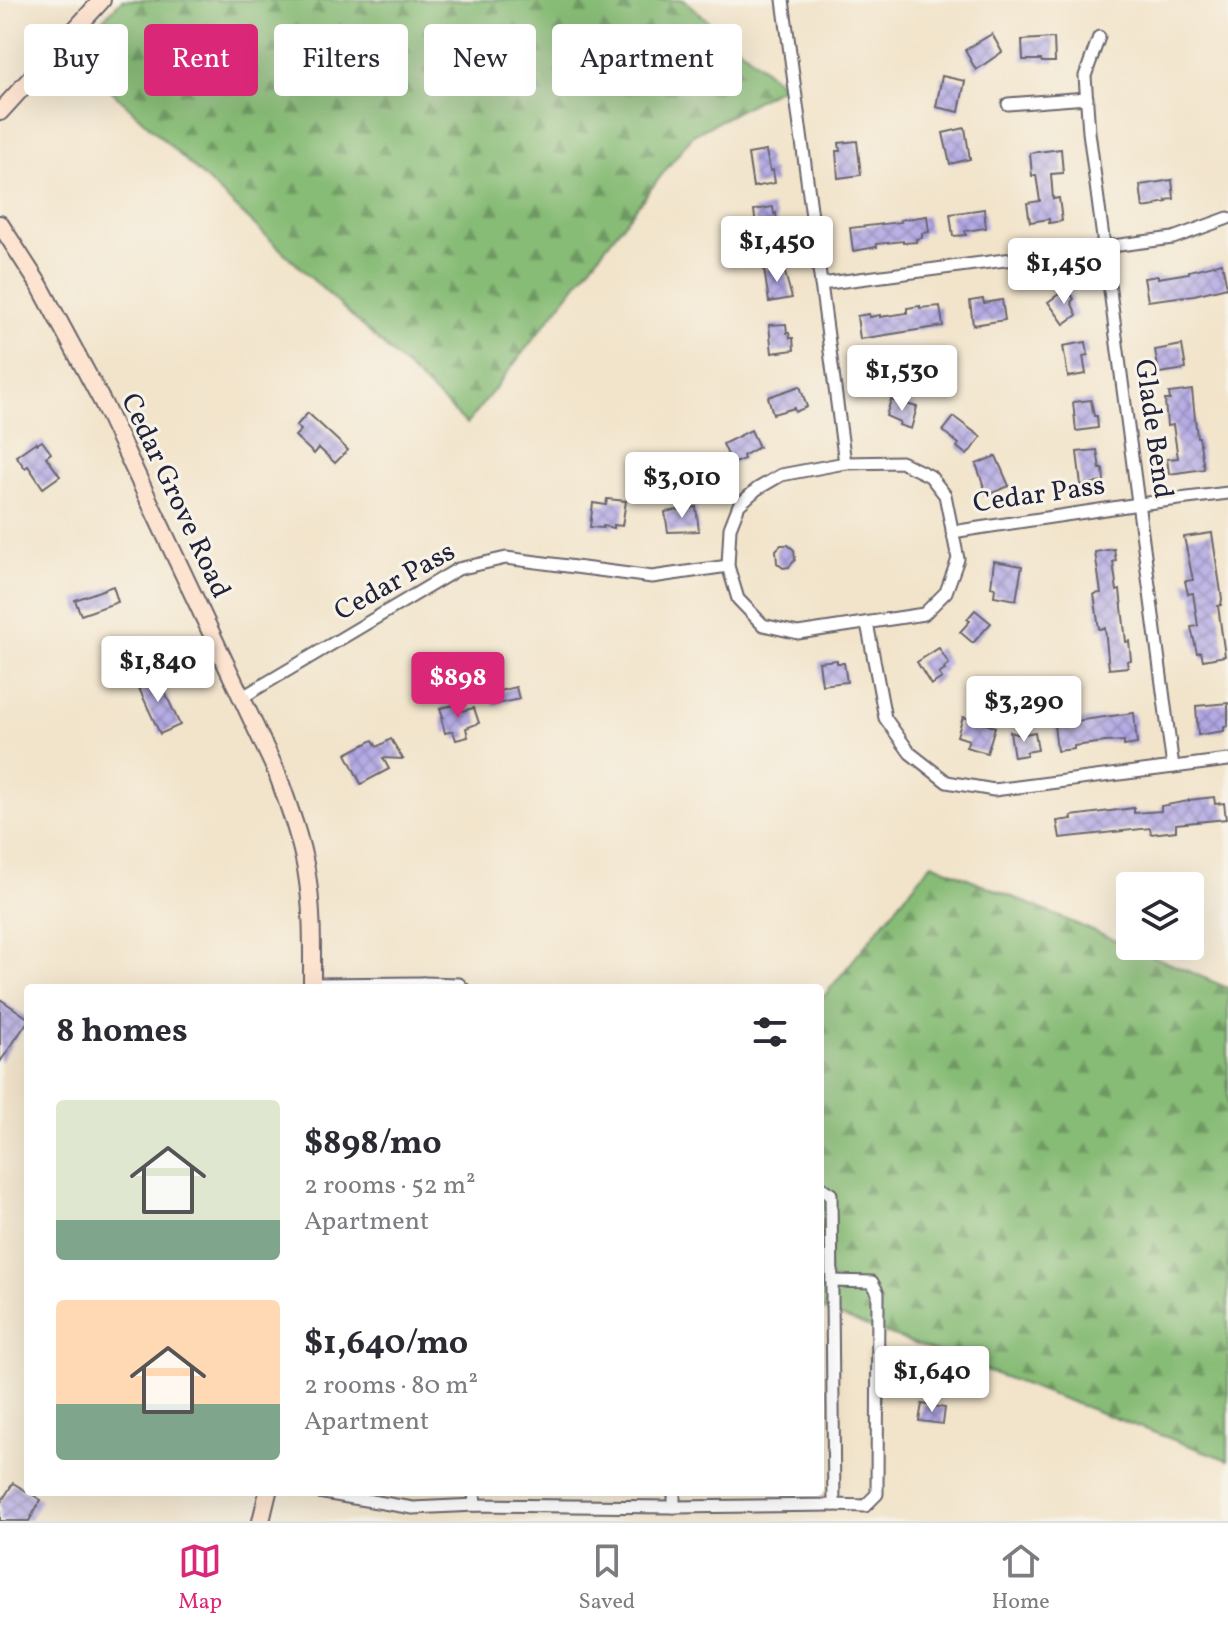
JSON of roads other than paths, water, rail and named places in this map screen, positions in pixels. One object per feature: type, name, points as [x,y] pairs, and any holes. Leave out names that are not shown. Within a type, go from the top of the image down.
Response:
[{"type":"main road","points":[[0,112],[102,0]]},
{"type":"main road","name":"Cedar Grove Road","points":[[0,224],[40,286],[103,403],[277,773],[295,823],[307,884],[312,926],[312,984]]},
{"type":"main road","points":[[261,1521],[267,1496]]},
{"type":"street","points":[[783,0],[845,463]]},
{"type":"street","name":"Glade Bend","points":[[1099,37],[1085,76],[1089,132],[1173,767]]},
{"type":"street","points":[[1008,104],[1087,98]]},
{"type":"street","points":[[821,284],[1173,238],[1228,218]]},
{"type":"street","points":[[901,462],[930,476],[945,495],[952,532],[958,559],[946,592],[924,614],[867,623],[798,633],[763,625],[738,599],[728,566],[730,528],[739,505],[757,489],[781,475],[845,463],[901,462]]},
{"type":"street","name":"Cedar Pass","points":[[952,532],[1228,493]]},
{"type":"street","name":"Cedar Pass","points":[[241,698],[458,569],[506,558],[652,577],[728,566]]},
{"type":"street","points":[[867,623],[885,718],[910,753],[947,782],[994,790],[1228,760]]},
{"type":"street","points":[[824,1190],[831,1194],[834,1505]]},
{"type":"street","points":[[342,1496],[413,1508],[475,1505],[865,1506],[877,1494],[878,1293],[872,1282],[832,1281]]},
{"type":"street","points":[[474,1496],[475,1505]]},
{"type":"street","points":[[629,1496],[629,1505]]},
{"type":"street","points":[[674,1496],[674,1507]]}]
